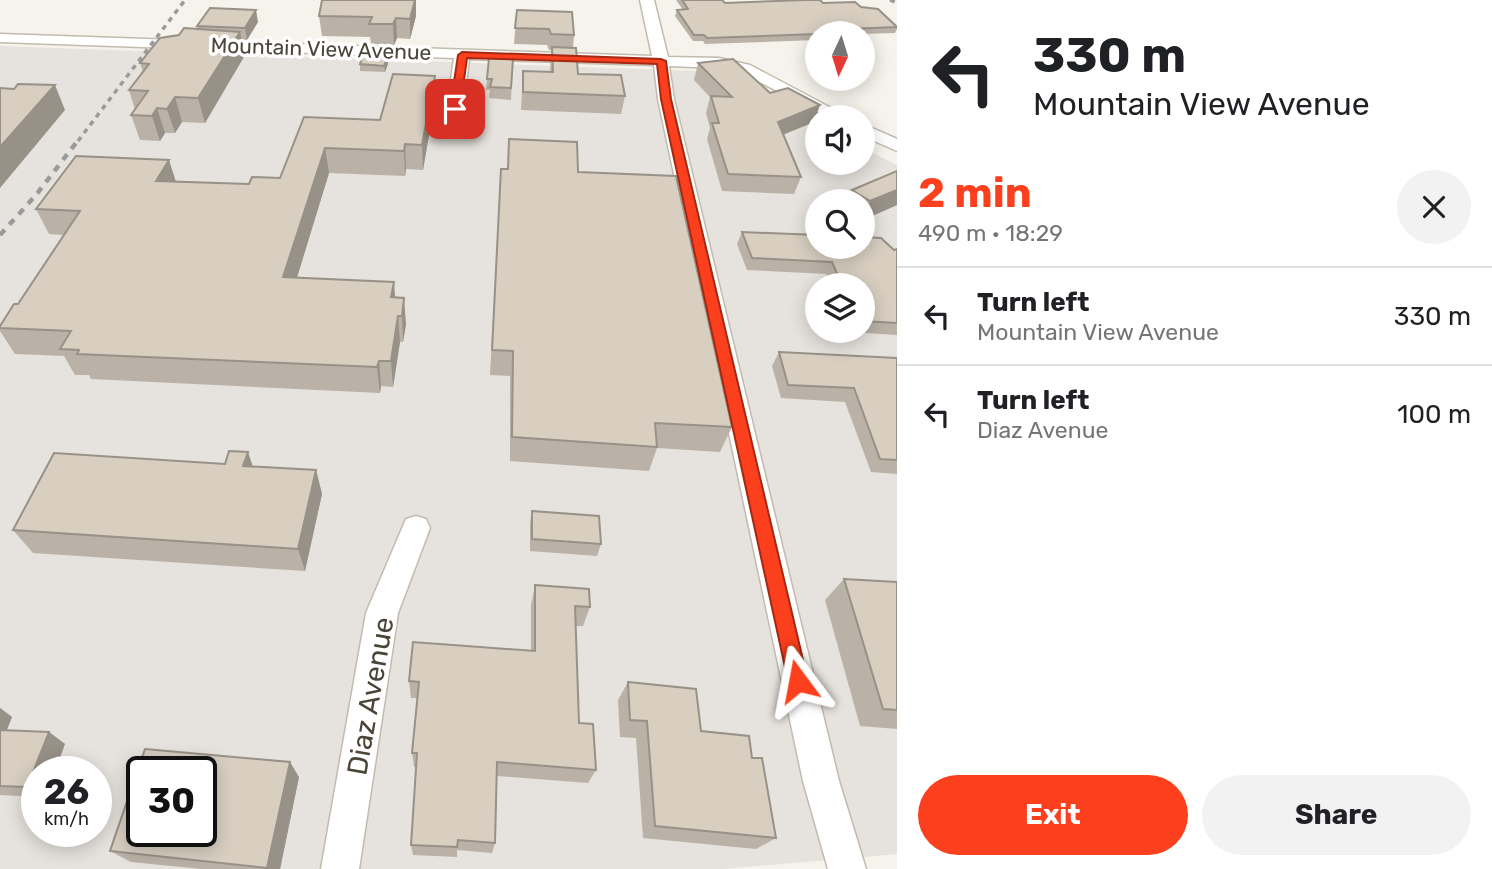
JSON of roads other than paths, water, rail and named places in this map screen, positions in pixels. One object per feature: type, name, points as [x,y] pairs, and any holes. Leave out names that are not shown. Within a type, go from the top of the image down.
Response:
[{"type":"street","points":[[647,0],[669,111],[821,781],[847,869]]},
{"type":"street","name":"Mountain View Avenue","points":[[0,38],[719,63],[745,68],[817,105]]},
{"type":"street","points":[[462,55],[455,109],[465,125]]},
{"type":"street","points":[[875,135],[897,146]]},
{"type":"street","name":"Diaz Avenue","points":[[340,869],[382,613],[416,528]]},
{"type":"railway","points":[[78,141],[185,0]]},
{"type":"railway","points":[[890,0],[897,3]]},
{"type":"railway","points":[[0,235],[36,195],[79,139]]}]
